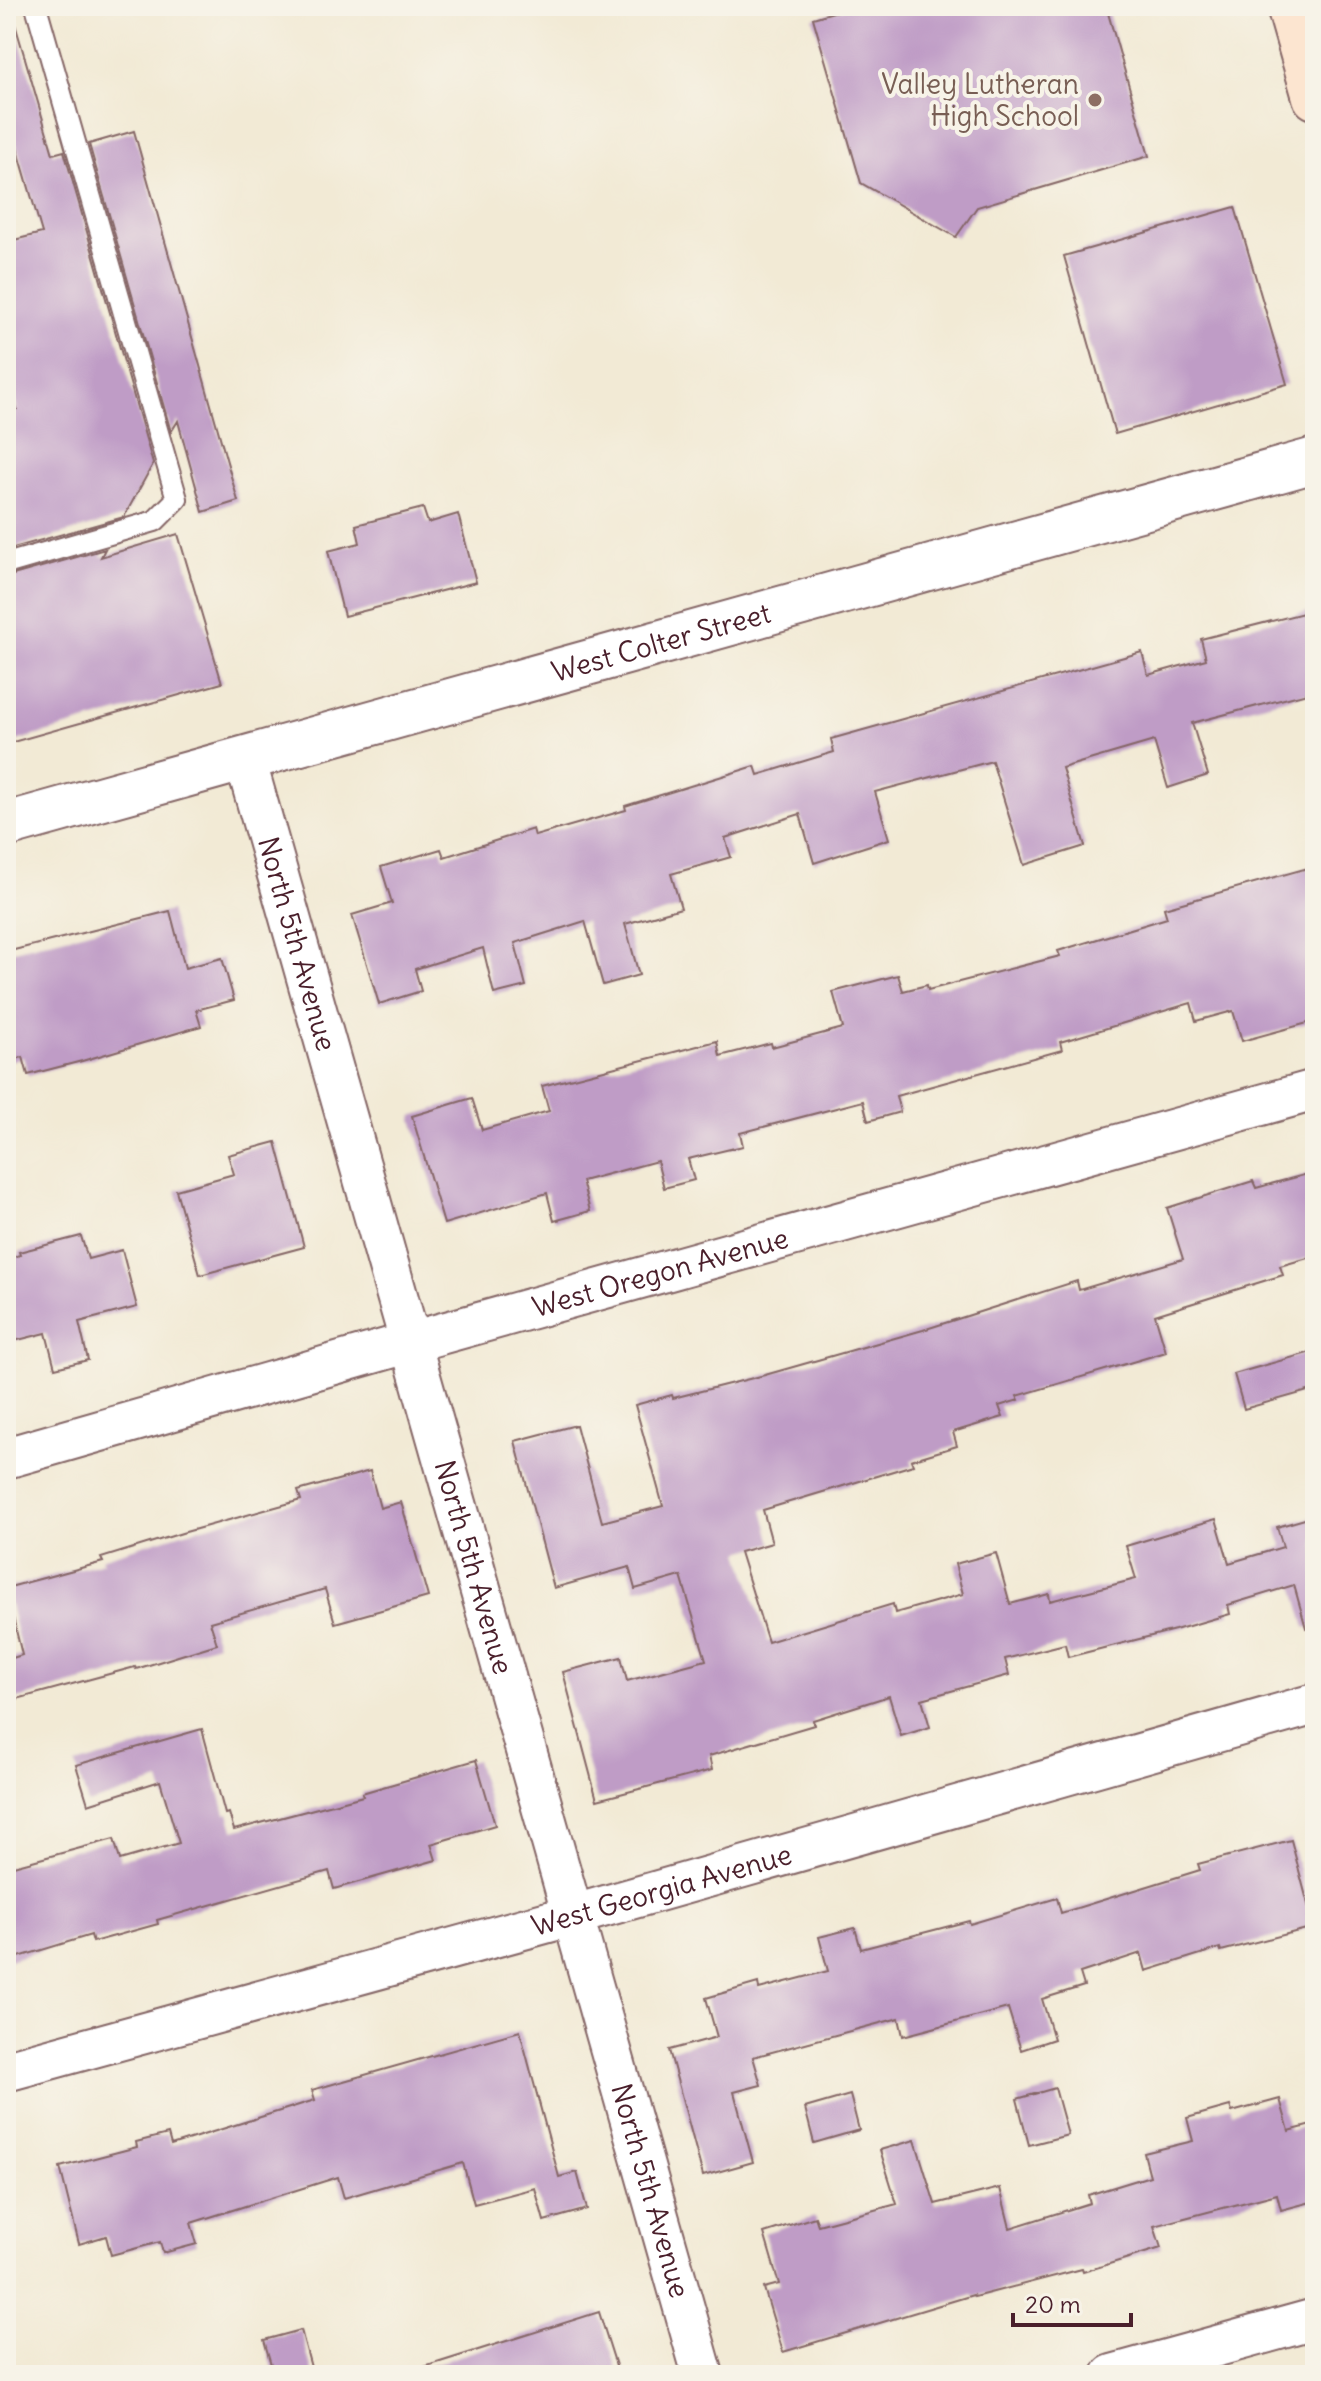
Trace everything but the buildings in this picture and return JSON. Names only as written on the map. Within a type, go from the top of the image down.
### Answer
[{"type":"main road","points":[[1289,6],[1315,97]]},
{"type":"street","name":"West Colter Street","points":[[6,825],[1315,460]]},
{"type":"street","name":"North 5th Avenue","points":[[245,759],[703,2375]]},
{"type":"street","name":"West Oregon Avenue","points":[[6,1458],[1315,1090]]},
{"type":"street","name":"West Georgia Avenue","points":[[6,2071],[574,1915],[1315,1704]]},
{"type":"street","points":[[1112,2375],[1315,2319]]},
{"type":"lane","points":[[6,564],[155,521],[177,499],[36,6]]},
{"type":"place","name":"Valley Lutheran High School","points":[[1095,100]]}]
